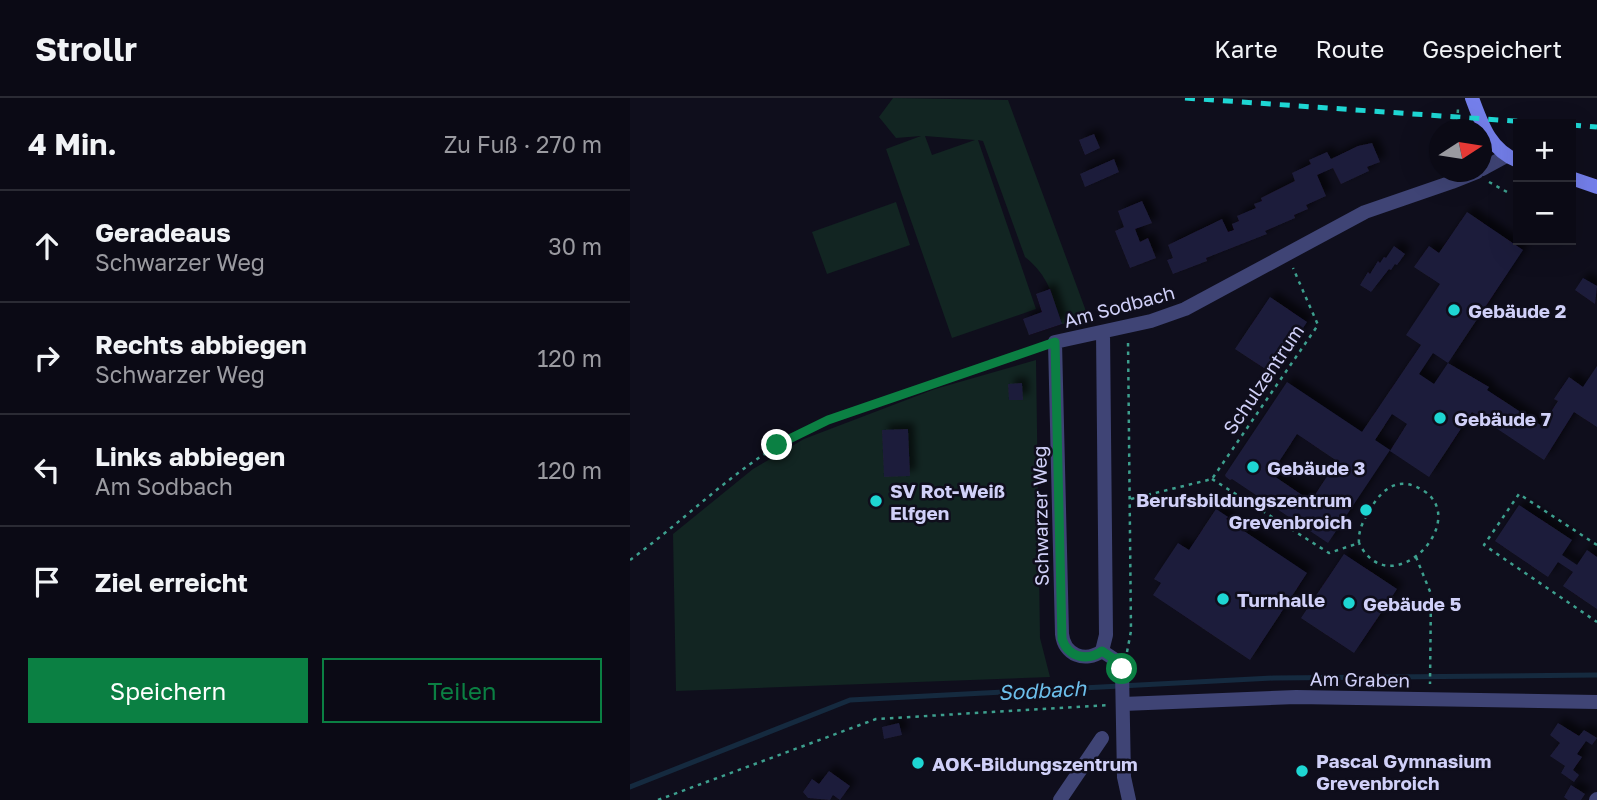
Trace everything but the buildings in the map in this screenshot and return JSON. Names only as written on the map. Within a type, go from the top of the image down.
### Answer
[{"type":"street","points":[[1465,101],[1489,139],[1512,159]]},
{"type":"street","name":"Am Sodbach","points":[[1492,166],[1512,159]]},
{"type":"street","points":[[1576,180],[1597,187]]},
{"type":"street","name":"Am Sodbach","points":[[1055,342],[1151,321],[1192,306],[1371,209],[1454,182]]},
{"type":"street","points":[[1103,332],[1106,635],[1102,651],[1117,661],[1122,671],[1124,777],[1129,800]]},
{"type":"street","name":"Schwarzer Weg","points":[[1055,342],[1062,639],[1074,655],[1095,656],[1102,651]]},
{"type":"street","name":"Am Graben","points":[[1123,704],[1296,697],[1597,702]]},
{"type":"street","points":[[1060,800],[1102,738]]},
{"type":"path","points":[[1460,119],[1465,101]]},
{"type":"path","name":"Schulzentrum","points":[[1212,479],[1318,325],[1287,254]]},
{"type":"path","points":[[1122,671],[1131,631],[1128,327]]},
{"type":"path","name":"Am Sodbach","points":[[630,560],[746,466],[794,435],[940,380],[1055,342]]},
{"type":"path","points":[[1131,499],[1212,479],[1329,553],[1359,543]]},
{"type":"path","points":[[1396,483],[1410,484],[1433,499],[1439,513],[1432,537],[1416,557],[1402,566],[1386,566],[1369,556],[1359,543],[1363,521],[1379,495],[1396,483]]},
{"type":"path","points":[[1597,545],[1519,494],[1483,545],[1597,622]]},
{"type":"path","points":[[1416,557],[1430,594],[1430,689]]},
{"type":"path","points":[[658,800],[876,719],[1123,704]]},
{"type":"green space","points":[[893,98],[1008,100],[1090,322],[1062,324],[1045,279],[1025,257],[983,141],[978,140],[1036,309],[952,338],[886,149],[921,136],[896,138],[879,117]],"holes":[[[925,136],[975,140],[932,155]]]},
{"type":"green space","points":[[896,202],[910,245],[827,274],[812,232]]},
{"type":"green space","name":"SV Rot-Weiß Elfgen","points":[[1036,360],[1040,638],[1050,677],[676,691],[673,534],[753,469],[804,439],[935,389]]},
{"type":"waterway","name":"Sodbach","points":[[630,787],[850,700],[1274,678],[1597,675]]},
{"type":"railway","points":[[1185,98],[1513,121]]},
{"type":"railway","points":[[1576,125],[1597,127]]},
{"type":"place","name":"Gebäude 2","points":[[1454,310]]},
{"type":"place","name":"Gebäude 7","points":[[1440,418]]},
{"type":"place","name":"Gebäude 3","points":[[1253,467]]},
{"type":"place","name":"SV Rot-Weiß Elfgen","points":[[876,501]]},
{"type":"place","name":"Berufsbildungszentrum Grevenbroich","points":[[1366,510]]},
{"type":"place","name":"Turnhalle","points":[[1223,599]]},
{"type":"place","name":"Gebäude 5","points":[[1349,603]]},
{"type":"place","name":"AOK-Bildungszentrum","points":[[918,763]]},
{"type":"place","name":"Pascal Gymnasium Grevenbroich","points":[[1302,771]]},
{"type":"route","points":[[777,445],[828,420],[1055,342],[1062,639],[1074,655],[1095,656],[1102,651],[1117,661],[1122,669]]}]
